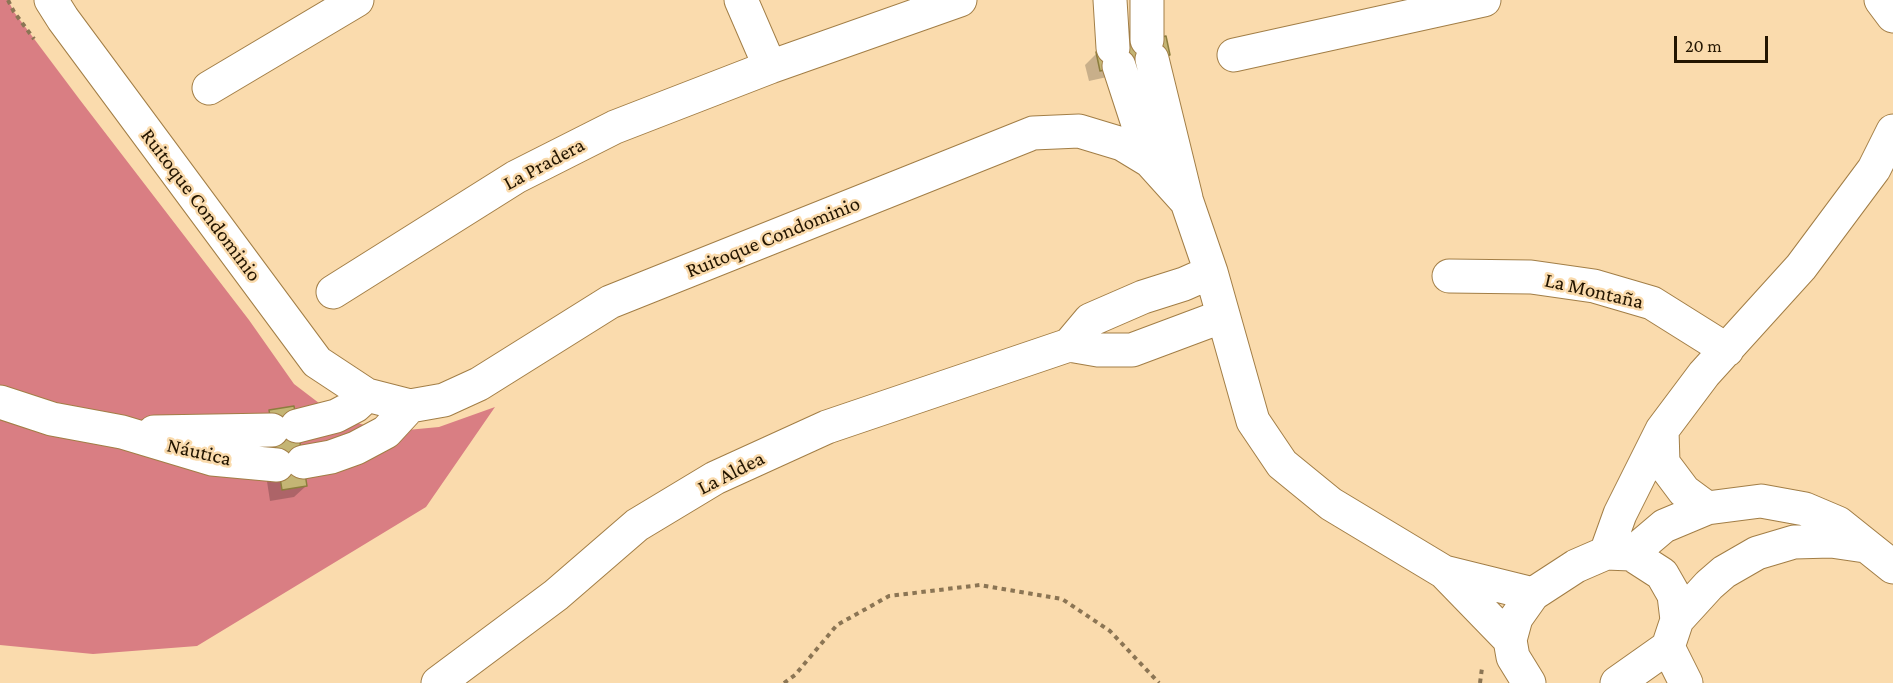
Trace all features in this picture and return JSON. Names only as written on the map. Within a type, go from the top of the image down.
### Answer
[{"type":"street","name":"Ruitoque Condominio","points":[[51,0],[70,29],[317,362],[367,395],[410,406],[444,400],[479,384],[610,302],[1033,133],[1079,131],[1122,144],[1150,161],[1187,202]]},
{"type":"street","points":[[209,88],[357,0]]},
{"type":"street","points":[[741,0],[770,67]]},
{"type":"street","name":"La Pradera","points":[[333,292],[526,172],[615,127],[770,67],[960,0]]},
{"type":"street","name":"Ruitoque Condominio","points":[[1110,0],[1116,57],[1150,161]]},
{"type":"street","name":"Ruitoque Condominio","points":[[1147,0],[1150,50],[1187,202],[1211,272],[1253,421],[1282,464],[1332,504],[1444,572],[1533,594]]},
{"type":"street","points":[[1234,55],[1484,0]]},
{"type":"street","points":[[1881,0],[1893,16]]},
{"type":"street","points":[[1618,554],[1620,514],[1662,430],[1704,374],[1808,258],[1874,168],[1893,131]]},
{"type":"street","points":[[1069,345],[1090,320],[1143,297],[1184,284],[1211,272]]},
{"type":"street","name":"La Montaña","points":[[1449,276],[1531,277],[1594,286],[1652,303],[1727,350]]},
{"type":"street","name":"La Aldea","points":[[438,683],[556,595],[637,525],[714,478],[828,427],[1069,345],[1098,350],[1132,350],[1223,316]]},
{"type":"street","name":"Náutica","points":[[122,432],[285,428],[336,416],[355,406],[367,395]]},
{"type":"street","name":"Náutica","points":[[0,402],[52,419],[122,432],[212,459],[290,463],[331,457],[356,448],[386,432],[410,406]]},
{"type":"street","points":[[1662,430],[1663,463],[1684,491],[1707,508]]},
{"type":"street","points":[[1507,665],[1516,618],[1533,594],[1576,566],[1618,554],[1664,526],[1707,508],[1761,501],[1805,509],[1838,523],[1893,567]]},
{"type":"street","points":[[1617,683],[1673,633],[1709,585],[1724,572],[1757,554],[1794,542],[1831,541],[1867,547]]},
{"type":"street","points":[[1618,554],[1662,574],[1674,595],[1673,633],[1686,683]]},
{"type":"street","name":"Ruitoque Condominio","points":[[1444,572],[1507,665]]},
{"type":"path","points":[[8,0],[40,47]]},
{"type":"path","points":[[784,683],[795,675],[837,625],[889,596],[980,585],[1062,599],[1110,631],[1159,683]]},
{"type":"path","points":[[1480,683],[1507,665]]},
{"type":"shaded area","points":[[0,0],[8,0],[14,12],[249,320],[294,384],[336,416],[386,432],[439,427],[495,407],[426,507],[197,646],[93,654],[0,645]]},
{"type":"building","points":[[1166,36],[1170,55],[1100,71],[1096,52]]},
{"type":"building","points":[[294,406],[307,486],[282,490],[269,410]]}]
